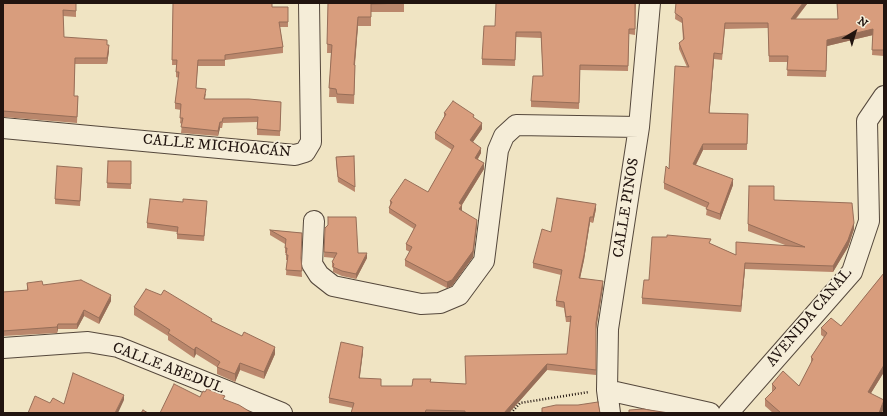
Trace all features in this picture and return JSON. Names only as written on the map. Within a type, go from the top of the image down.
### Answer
[{"type":"street","name":"CALLE MICHOACÁN","points":[[3,128],[295,154],[305,152],[311,142],[309,3]]},
{"type":"street","name":"CALLE PINOS","points":[[610,413],[607,390],[608,329],[639,127],[650,3]]},
{"type":"street","name":"AVENIDA CANAL","points":[[728,413],[852,272],[870,221],[867,121],[884,96]]},
{"type":"street","points":[[314,221],[312,264],[319,275],[333,286],[421,304],[440,303],[459,295],[484,261],[498,150],[504,136],[516,125],[639,127]]},
{"type":"street","name":"CALLE ABEDUL","points":[[3,348],[88,342],[118,347],[282,413]]},
{"type":"street","points":[[607,390],[710,413]]},
{"type":"path","points":[[511,413],[520,403],[607,390]]},
{"type":"building","points":[[3,3],[76,3],[76,11],[63,10],[64,37],[107,40],[107,45],[109,45],[107,58],[75,58],[74,96],[78,96],[77,117],[3,111]]},
{"type":"building","points":[[173,3],[272,3],[272,7],[288,7],[288,22],[279,22],[283,47],[225,55],[225,60],[198,60],[196,88],[206,89],[204,99],[249,99],[281,102],[280,131],[257,129],[258,117],[223,118],[222,122],[220,122],[218,131],[181,127],[183,118],[180,118],[181,104],[175,103],[179,72],[176,72],[177,60],[172,60]]},
{"type":"building","points":[[328,3],[404,3],[371,4],[371,17],[358,17],[354,65],[354,95],[337,94],[336,89],[329,88],[332,45],[327,44]]},
{"type":"building","points":[[496,3],[635,3],[635,29],[629,29],[628,66],[580,65],[579,103],[531,101],[533,76],[543,76],[541,32],[516,32],[515,60],[482,59],[484,26],[495,26]]},
{"type":"building","points":[[676,3],[803,3],[791,19],[838,19],[837,3],[884,3],[884,50],[872,50],[873,29],[827,40],[826,71],[787,70],[788,56],[769,56],[768,23],[725,23],[722,54],[714,53],[709,113],[748,114],[747,144],[703,144],[693,164],[733,179],[720,214],[706,209],[709,203],[664,183],[666,166],[669,169],[675,66],[689,67],[679,43],[684,39],[682,18],[675,13]]},
{"type":"building","points":[[453,101],[474,115],[473,117],[482,123],[470,140],[481,148],[475,158],[484,163],[459,203],[462,205],[459,209],[477,220],[473,251],[452,280],[447,282],[405,260],[412,247],[406,244],[416,225],[389,208],[392,202],[390,201],[405,179],[428,192],[454,146],[435,133],[446,114],[444,113]]},
{"type":"building","points":[[354,156],[355,187],[338,177],[336,157]]},
{"type":"building","points":[[108,161],[131,161],[131,184],[107,183]]},
{"type":"building","points":[[57,166],[82,168],[80,201],[55,199]]},
{"type":"building","points":[[749,186],[774,186],[774,200],[852,203],[854,223],[848,240],[833,266],[745,263],[741,306],[642,298],[644,280],[649,280],[652,237],[667,237],[667,235],[711,239],[709,243],[736,255],[736,242],[805,247],[748,224]]},
{"type":"building","points":[[557,198],[596,204],[593,217],[590,217],[579,278],[603,281],[596,323],[596,370],[547,364],[504,413],[465,413],[465,411],[426,410],[425,413],[351,413],[354,403],[329,398],[341,342],[363,347],[359,378],[381,379],[381,386],[412,386],[413,379],[431,379],[430,382],[466,384],[465,356],[567,354],[571,316],[566,317],[564,302],[556,301],[562,270],[533,263],[542,229],[551,232]]},
{"type":"building","points":[[150,199],[183,202],[183,199],[207,201],[204,236],[177,234],[178,227],[147,223]]},
{"type":"building","points":[[328,217],[356,217],[358,253],[367,253],[356,274],[342,271],[333,267],[334,264],[332,262],[337,253],[324,252],[325,228],[328,225]]},
{"type":"building","points":[[270,230],[302,233],[302,271],[286,270],[288,255],[286,255],[287,248],[285,248],[286,239]]},
{"type":"building","points":[[884,273],[884,365],[868,392],[884,400],[879,413],[781,413],[765,399],[776,388],[772,384],[783,371],[799,386],[813,359],[811,357],[827,333],[821,328],[831,318],[841,326]]},
{"type":"building","points":[[81,280],[111,295],[99,318],[84,310],[77,324],[58,324],[57,327],[3,331],[3,292],[28,290],[27,283],[42,281],[43,285]]},
{"type":"building","points":[[146,289],[161,295],[164,290],[212,319],[211,321],[242,336],[244,332],[275,347],[264,372],[240,363],[235,374],[217,367],[220,362],[196,347],[194,350],[168,333],[170,330],[134,307]]},
{"type":"building","points":[[73,373],[124,395],[115,413],[28,413],[35,396],[50,403],[53,398],[64,404]]},
{"type":"building","points":[[174,384],[200,397],[203,391],[205,392],[207,389],[225,396],[223,399],[239,405],[252,413],[160,413]]},
{"type":"building","points":[[598,402],[600,413],[542,413],[542,408],[556,405],[578,405]]},
{"type":"building","points":[[643,409],[669,413],[629,413],[629,410]]},
{"type":"building","points":[[143,410],[148,413],[141,413]]}]
